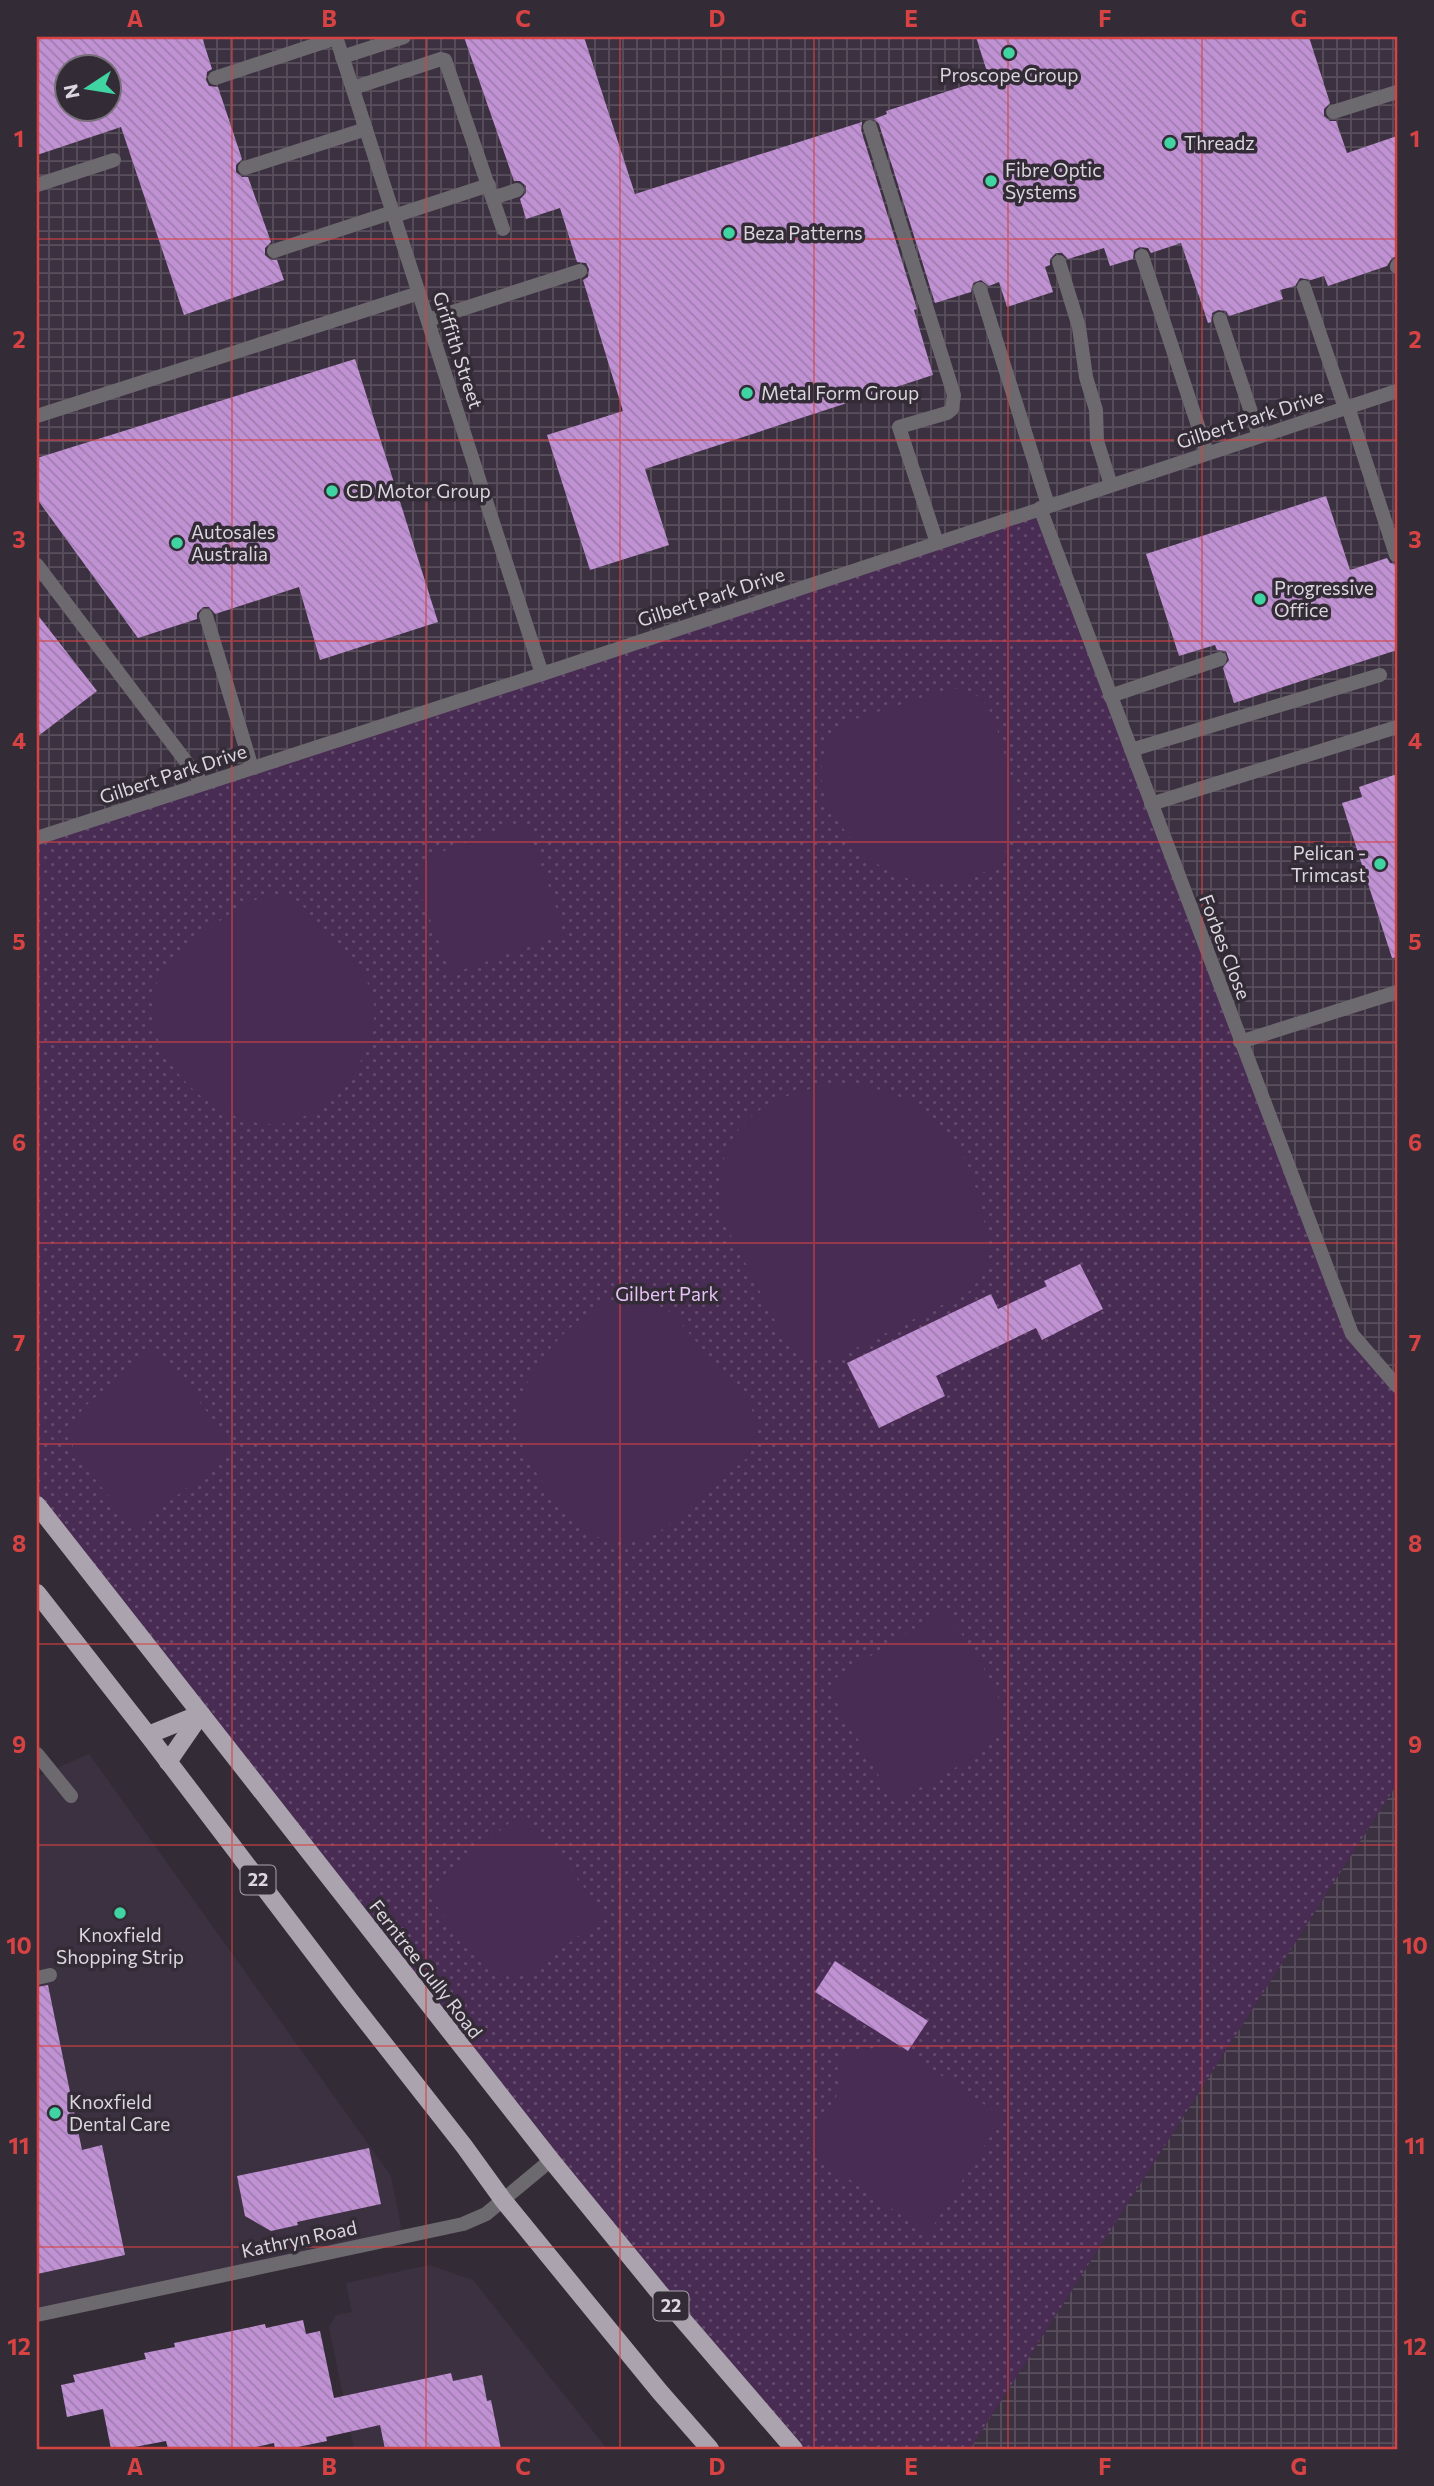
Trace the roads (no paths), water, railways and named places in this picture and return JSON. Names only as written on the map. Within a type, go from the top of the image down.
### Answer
[{"type":"main road","name":"Ferntree Gully Road","points":[[37,1505],[551,2160],[658,2291],[794,2449]]},
{"type":"main road","name":"22","points":[[37,1593],[503,2200],[710,2449]]},
{"type":"main road","points":[[148,1735],[201,1714]]},
{"type":"main road","points":[[169,1762],[201,1714]]},
{"type":"street","points":[[215,78],[336,37]]},
{"type":"street","name":"Griffith Street","points":[[336,37],[542,674]]},
{"type":"street","points":[[342,57],[404,37]]},
{"type":"street","points":[[353,89],[440,59],[445,60],[503,229]]},
{"type":"street","points":[[1333,112],[1397,92]]},
{"type":"street","points":[[870,127],[954,395],[952,409],[947,413],[899,427],[937,543]]},
{"type":"street","points":[[246,168],[366,129]]},
{"type":"street","points":[[37,185],[114,160]]},
{"type":"street","points":[[274,251],[394,214],[491,192],[517,190]]},
{"type":"street","points":[[1142,256],[1207,453]]},
{"type":"street","points":[[1059,262],[1079,327],[1087,383],[1096,410],[1097,441],[1111,485]]},
{"type":"street","points":[[428,320],[580,271]]},
{"type":"street","points":[[1304,287],[1396,555]]},
{"type":"street","name":"Forbes Close","points":[[979,289],[1044,507],[1110,696],[1240,1042],[1352,1334],[1397,1385]]},
{"type":"street","points":[[37,416],[419,293]]},
{"type":"street","points":[[1220,319],[1259,436]]},
{"type":"street","name":"Gilbert Park Drive","points":[[37,838],[1397,391]]},
{"type":"street","points":[[37,565],[203,784]]},
{"type":"street","points":[[206,617],[252,768]]},
{"type":"street","points":[[1110,696],[1220,659]]},
{"type":"street","points":[[1131,750],[1380,675]]},
{"type":"street","points":[[1151,804],[1397,727]]},
{"type":"street","points":[[1240,1042],[1397,992]]},
{"type":"street","points":[[37,1755],[71,1796]]},
{"type":"street","name":"Kathryn Road","points":[[37,2315],[463,2224],[486,2214],[551,2160]]},
{"type":"place","name":"Proscope Group","points":[[1009,53]]},
{"type":"place","name":"Threadz","points":[[1170,143]]},
{"type":"place","name":"Fibre Optic Systems","points":[[991,181]]},
{"type":"place","name":"Beza Patterns","points":[[729,233]]},
{"type":"place","name":"Metal Form Group","points":[[747,393]]},
{"type":"place","name":"CD Motor Group","points":[[332,491]]},
{"type":"place","name":"Autosales Australia","points":[[177,543]]},
{"type":"place","name":"Progressive Office","points":[[1260,599]]},
{"type":"place","name":"Pelican - Trimcast","points":[[1380,864]]},
{"type":"place","name":"Knoxfield Shopping Strip","points":[[120,1913]]},
{"type":"place","name":"Knoxfield Dental Care","points":[[55,2113]]},
{"type":"park label","name":"Gilbert Park","points":[[667,1294]]}]
